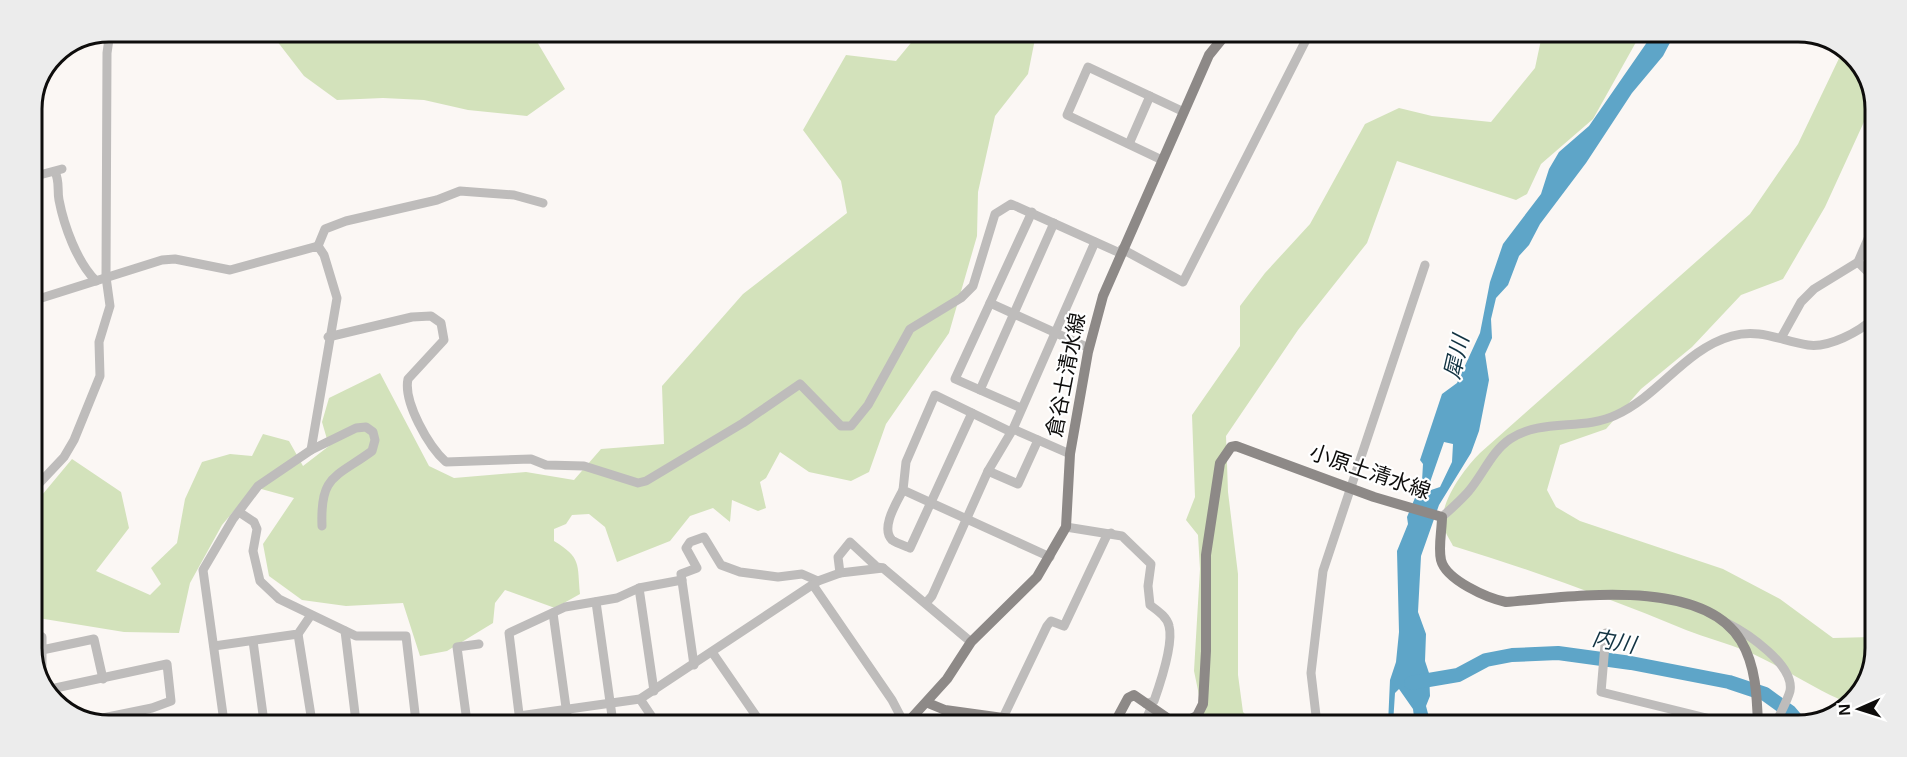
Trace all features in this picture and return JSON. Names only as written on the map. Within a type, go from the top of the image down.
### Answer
[{"type":"main road","name":"倉谷土清水線","points":[[928,703],[971,642],[1037,577],[1066,527],[1070,454],[1089,348],[1102,296],[1209,55],[1220,42]]},
{"type":"main road","name":"小原土清水線","points":[[1198,715],[1203,704],[1206,651],[1206,555],[1220,463],[1231,447],[1241,447],[1349,487],[1440,517],[1441,560],[1446,569],[1486,598],[1506,602],[1633,596],[1678,601],[1705,610],[1724,621],[1740,640],[1756,682],[1758,715]]},
{"type":"main road","points":[[1119,715],[1128,698],[1134,695],[1148,706]]},
{"type":"main road","points":[[915,715],[928,703],[945,710],[973,715]]},
{"type":"main road","name":"小原土清水線","points":[[1148,706],[1163,715]]},
{"type":"street","points":[[42,480],[64,457],[74,440],[100,376],[99,342],[110,306],[106,277],[109,42]]},
{"type":"street","points":[[328,337],[412,317],[431,316],[441,323],[444,340],[408,380],[406,386],[407,397],[435,452],[446,462],[531,459],[546,465],[584,466],[638,483],[646,481],[743,423],[800,384],[841,426],[851,426],[868,405],[910,329],[961,298],[973,286],[995,214],[1011,204],[1095,242],[1121,251],[1183,282],[1305,42]]},
{"type":"street","points":[[1162,160],[1067,115],[1088,67],[1184,112]]},
{"type":"street","points":[[1129,144],[1150,96]]},
{"type":"street","points":[[42,174],[59,170],[58,199],[68,231],[83,268],[96,281]]},
{"type":"street","points":[[42,298],[146,264],[175,259],[230,270],[318,246],[326,229],[346,221],[437,200],[460,191],[514,195],[543,203]]},
{"type":"street","points":[[1021,408],[955,379],[1032,212]]},
{"type":"street","points":[[980,390],[1054,223]]},
{"type":"street","points":[[926,603],[932,596],[988,471],[1011,430],[1095,242]]},
{"type":"street","points":[[311,450],[328,337],[335,317],[337,298],[324,255],[318,246]]},
{"type":"street","points":[[1781,338],[1801,302],[1814,289],[1858,262],[1865,246]]},
{"type":"street","points":[[1858,262],[1865,269]]},
{"type":"street","points":[[1316,715],[1311,673],[1320,588],[1349,487],[1425,266]]},
{"type":"street","points":[[990,303],[1089,348]]},
{"type":"street","points":[[1440,517],[1469,491],[1498,448],[1511,438],[1526,430],[1587,423],[1615,416],[1635,404],[1708,344],[1746,333],[1767,333],[1809,345],[1822,344],[1848,335],[1865,324]]},
{"type":"street","points":[[972,413],[910,548],[892,540],[888,531],[903,490],[906,462],[935,395],[1070,454]]},
{"type":"street","points":[[223,715],[203,570],[258,486],[311,450],[356,428],[366,427],[373,432],[375,440],[372,451],[331,478],[321,501],[322,526]]},
{"type":"street","points":[[988,471],[1018,484],[1038,440]]},
{"type":"street","points":[[903,490],[1050,557]]},
{"type":"street","points":[[239,513],[254,522],[257,529],[253,551],[260,581],[279,599],[356,636],[406,636],[415,715]]},
{"type":"street","points":[[1066,527],[1112,532],[1122,536],[1150,564],[1148,586],[1150,605],[1165,617],[1170,628],[1164,672],[1154,701],[1148,706],[1146,715]]},
{"type":"street","points":[[1003,715],[1047,626],[1051,621],[1065,626],[1107,535],[1112,532]]},
{"type":"street","points":[[694,665],[681,574],[697,568],[686,548],[690,542],[704,537],[721,565],[740,572],[778,577],[802,574],[815,583],[901,715]]},
{"type":"street","points":[[840,573],[838,557],[850,542],[877,567],[883,568],[971,642]]},
{"type":"street","points":[[536,715],[566,708],[640,699],[815,583],[840,573],[883,568]]},
{"type":"street","points":[[518,715],[508,633],[565,607],[617,598],[639,588],[682,580]]},
{"type":"street","points":[[639,588],[654,690]]},
{"type":"street","points":[[596,602],[612,715]]},
{"type":"street","points":[[553,613],[567,715]]},
{"type":"street","points":[[311,615],[298,634],[311,715]]},
{"type":"street","points":[[1724,621],[1739,629],[1773,656],[1788,673],[1790,690],[1779,715]]},
{"type":"street","points":[[345,631],[355,715]]},
{"type":"street","points":[[1606,633],[1600,692],[1694,715]]},
{"type":"street","points":[[214,646],[298,634]]},
{"type":"street","points":[[42,637],[42,650],[94,639],[104,679]]},
{"type":"street","points":[[253,640],[263,715]]},
{"type":"street","points":[[466,715],[457,647],[479,644]]},
{"type":"street","points":[[712,652],[755,715]]},
{"type":"street","points":[[55,688],[167,664],[171,701],[152,708],[118,715]]},
{"type":"street","points":[[640,699],[651,715]]},
{"type":"green space","points":[[278,42],[537,42],[565,89],[527,116],[468,110],[424,100],[383,98],[337,100],[304,76]]},
{"type":"green space","points":[[912,42],[1034,42],[1028,74],[995,116],[978,192],[977,236],[949,333],[886,424],[869,472],[851,481],[809,472],[780,452],[766,478],[760,482],[766,508],[758,511],[732,500],[730,522],[713,508],[690,516],[670,541],[617,562],[605,527],[589,514],[572,515],[566,524],[554,529],[554,541],[574,557],[578,569],[580,594],[555,608],[505,590],[495,603],[493,623],[447,651],[420,656],[403,603],[346,606],[302,600],[269,576],[263,544],[294,498],[254,487],[222,525],[190,583],[179,633],[124,632],[42,619],[42,495],[72,459],[121,492],[129,528],[96,571],[150,595],[161,584],[151,568],[177,543],[185,499],[202,462],[230,454],[252,456],[263,434],[289,441],[303,466],[329,446],[322,422],[329,398],[380,373],[429,466],[454,478],[526,472],[574,480],[601,449],[664,444],[662,386],[743,294],[847,213],[841,181],[803,130],[846,55],[896,61]]},
{"type":"green space","points":[[1541,42],[1636,42],[1593,119],[1541,164],[1527,194],[1516,200],[1397,161],[1367,243],[1298,330],[1226,436],[1228,492],[1238,574],[1238,675],[1243,712],[1246,715],[1203,715],[1194,671],[1200,569],[1198,535],[1186,520],[1195,497],[1192,415],[1240,346],[1240,306],[1265,273],[1310,224],[1365,124],[1399,108],[1432,116],[1491,122],[1535,68]]},
{"type":"green space","points":[[1840,57],[1851,68],[1858,80],[1864,96],[1865,120],[1825,207],[1783,279],[1741,295],[1692,347],[1641,389],[1606,429],[1560,445],[1547,490],[1556,507],[1580,521],[1723,569],[1780,599],[1833,638],[1865,637],[1864,656],[1857,679],[1829,679],[1829,694],[1739,648],[1570,585],[1453,546],[1443,524],[1445,505],[1449,495],[1467,467],[1480,453],[1750,214],[1798,144]]},
{"type":"water","points":[[1647,42],[1670,42],[1663,56],[1632,93],[1586,163],[1540,224],[1529,245],[1519,256],[1508,285],[1496,298],[1491,319],[1492,338],[1485,354],[1489,380],[1479,431],[1471,453],[1439,505],[1421,556],[1418,612],[1426,634],[1425,661],[1429,673],[1430,696],[1426,706],[1428,715],[1414,715],[1413,709],[1399,689],[1395,693],[1394,715],[1388,715],[1390,680],[1396,662],[1399,632],[1397,551],[1408,524],[1407,517],[1422,481],[1423,464],[1420,460],[1442,394],[1457,383],[1480,333],[1490,282],[1503,244],[1541,194],[1549,169],[1559,152],[1589,126]],"holes":[[[1444,442],[1453,444],[1452,462],[1440,487],[1431,490],[1429,485]]]},
{"type":"waterway","name":"内川","points":[[1411,683],[1458,675],[1486,660],[1512,655],[1558,653],[1631,663],[1729,682],[1765,694],[1793,715]]},
{"type":"water label","name":"犀川","points":[[1456,357]]}]
